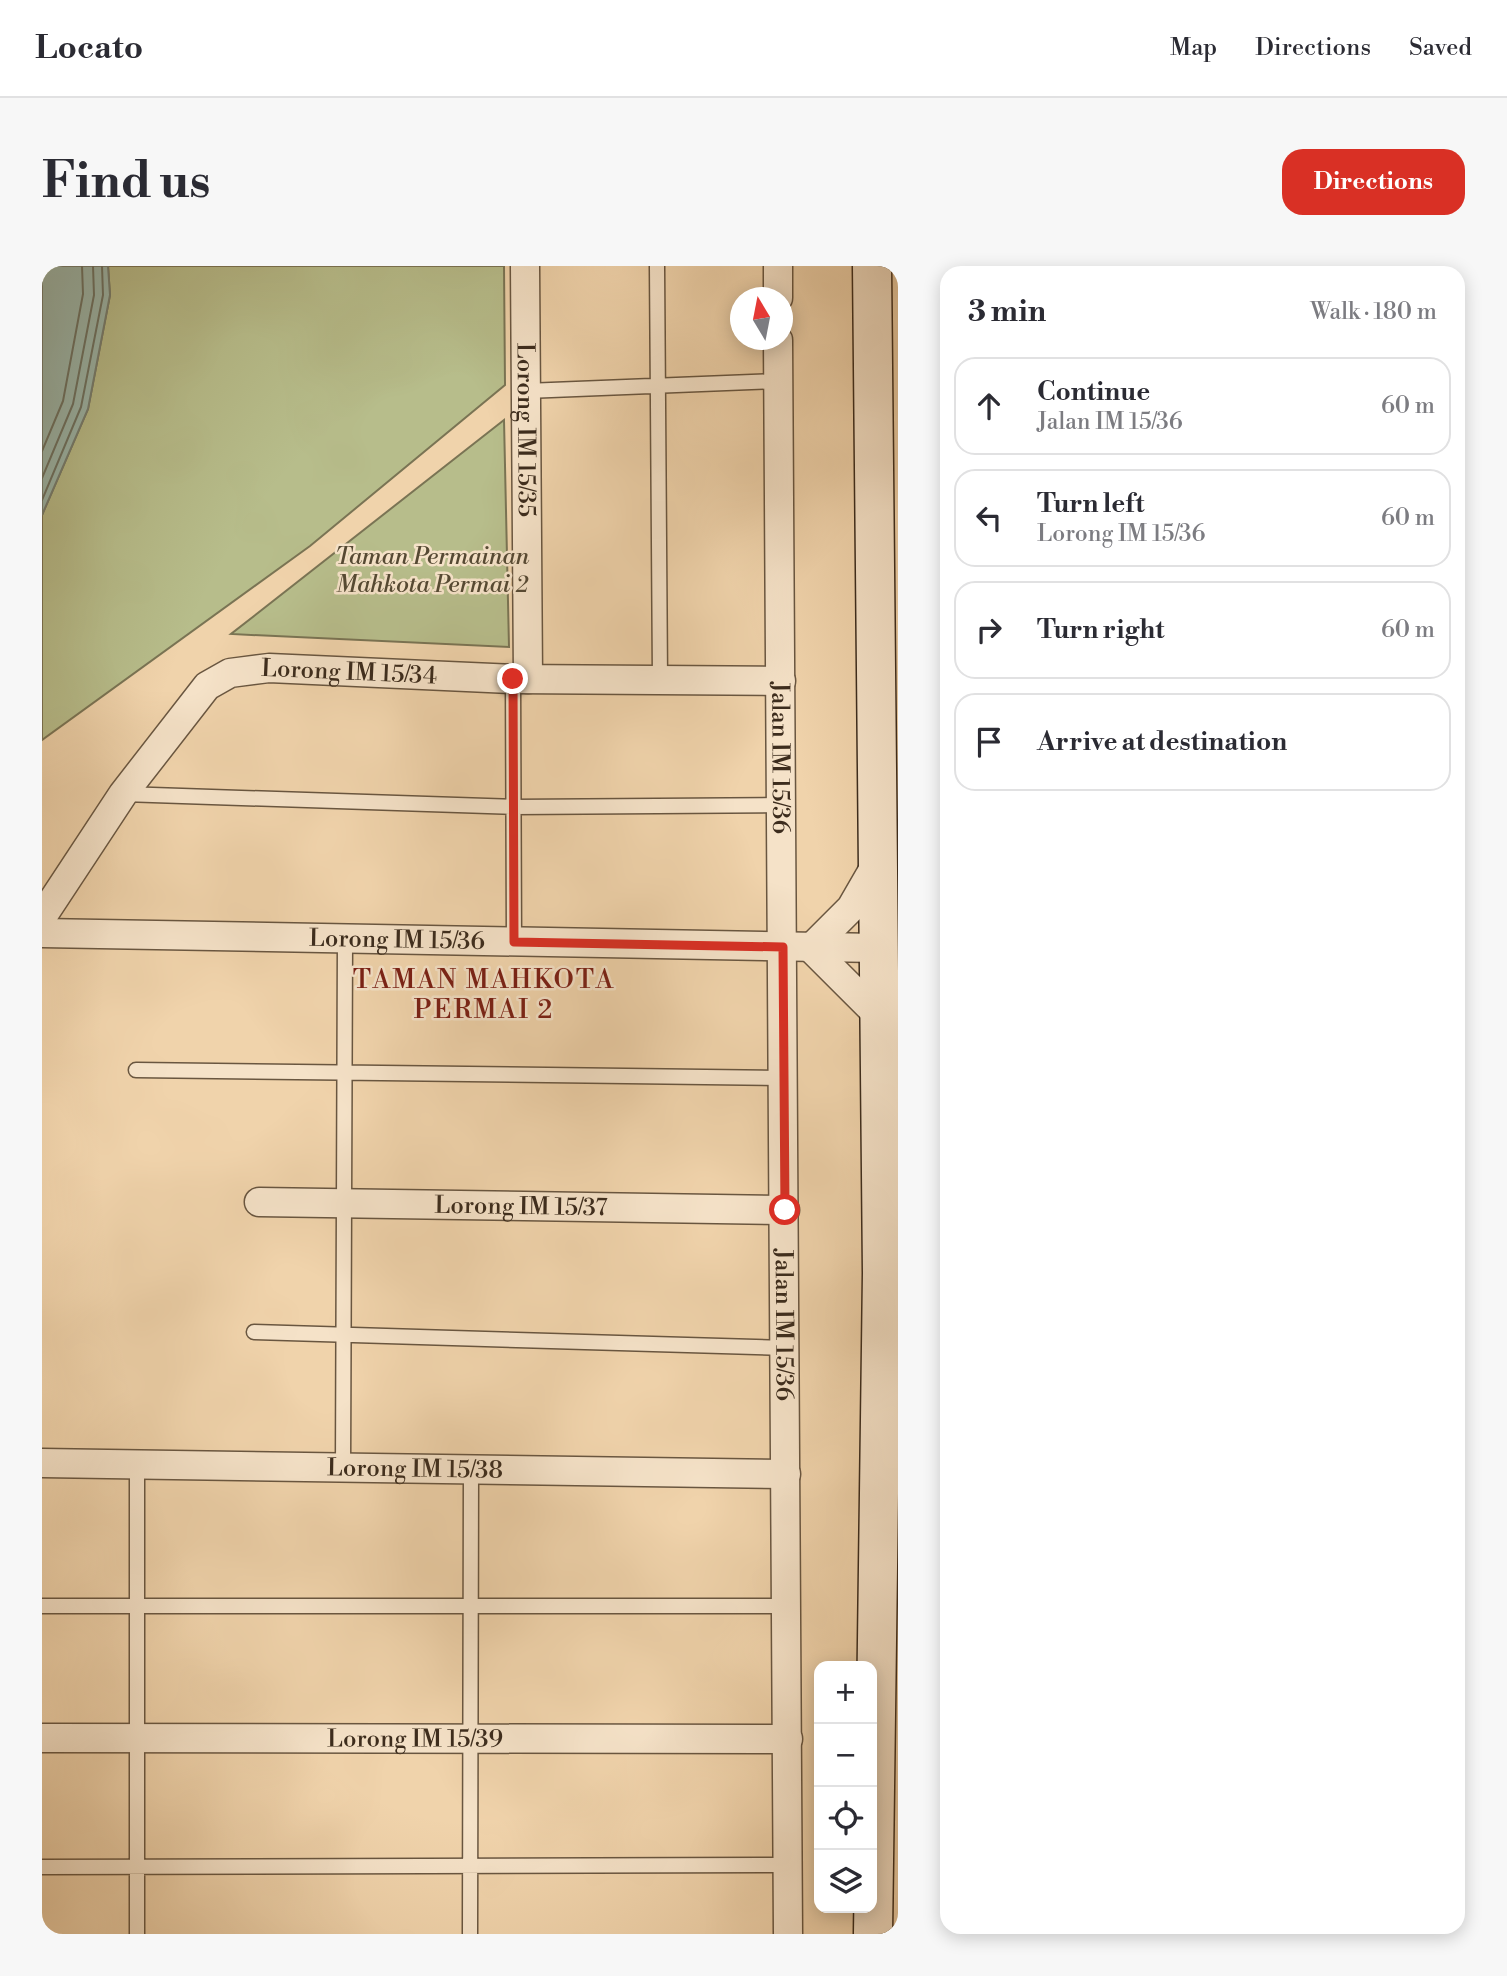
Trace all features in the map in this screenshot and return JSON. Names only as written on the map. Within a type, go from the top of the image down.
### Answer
[{"type":"street","name":"Lorong IM 15/35","points":[[520,679],[526,391],[525,266]]},
{"type":"street","points":[[778,266],[778,287]]},
{"type":"street","points":[[872,266],[879,1016],[890,1273],[873,1934]]},
{"type":"street","name":"Jalan IM 15/36","points":[[778,350],[788,1934]]},
{"type":"street","name":"Lorong IM 15/34","points":[[42,917],[123,794],[207,686],[230,673],[269,668],[520,679],[781,681]]},
{"type":"street","points":[[878,861],[851,908],[811,948],[879,1016]]},
{"type":"street","name":"Lorong IM 15/36","points":[[42,933],[878,948]]},
{"type":"street","name":"Lorong IM 15/37","points":[[260,1202],[785,1210]]},
{"type":"street","name":"Lorong IM 15/38","points":[[42,1463],[786,1474]]},
{"type":"street","name":"Lorong IM 15/39","points":[[42,1738],[788,1739]]},
{"type":"lane","points":[[657,266],[660,680]]},
{"type":"lane","points":[[526,391],[779,381]]},
{"type":"lane","points":[[514,942],[514,807],[520,679]]},
{"type":"lane","points":[[123,794],[514,807],[782,805]]},
{"type":"lane","points":[[343,1468],[345,939]]},
{"type":"lane","points":[[136,1070],[783,1078]]},
{"type":"lane","points":[[254,1332],[785,1348]]},
{"type":"lane","points":[[137,1465],[137,1934]]},
{"type":"lane","points":[[470,1934],[471,1470]]},
{"type":"lane","points":[[42,1606],[787,1606]]},
{"type":"lane","points":[[42,1867],[789,1866]]},
{"type":"green space","points":[[108,266],[504,266],[505,385],[310,546],[42,740],[42,515],[88,409],[110,295]]},
{"type":"green space","name":"Taman Permainan Mahkota Permai 2","points":[[504,420],[509,647],[231,634]]},
{"type":"water","points":[[42,266],[108,266],[110,295],[88,409],[42,515]]},
{"type":"district","name":"TAMAN MAHKOTA PERMAI 2","points":[[484,994]]},
{"type":"route","points":[[513,679],[514,942],[783,947],[785,1210]]}]
